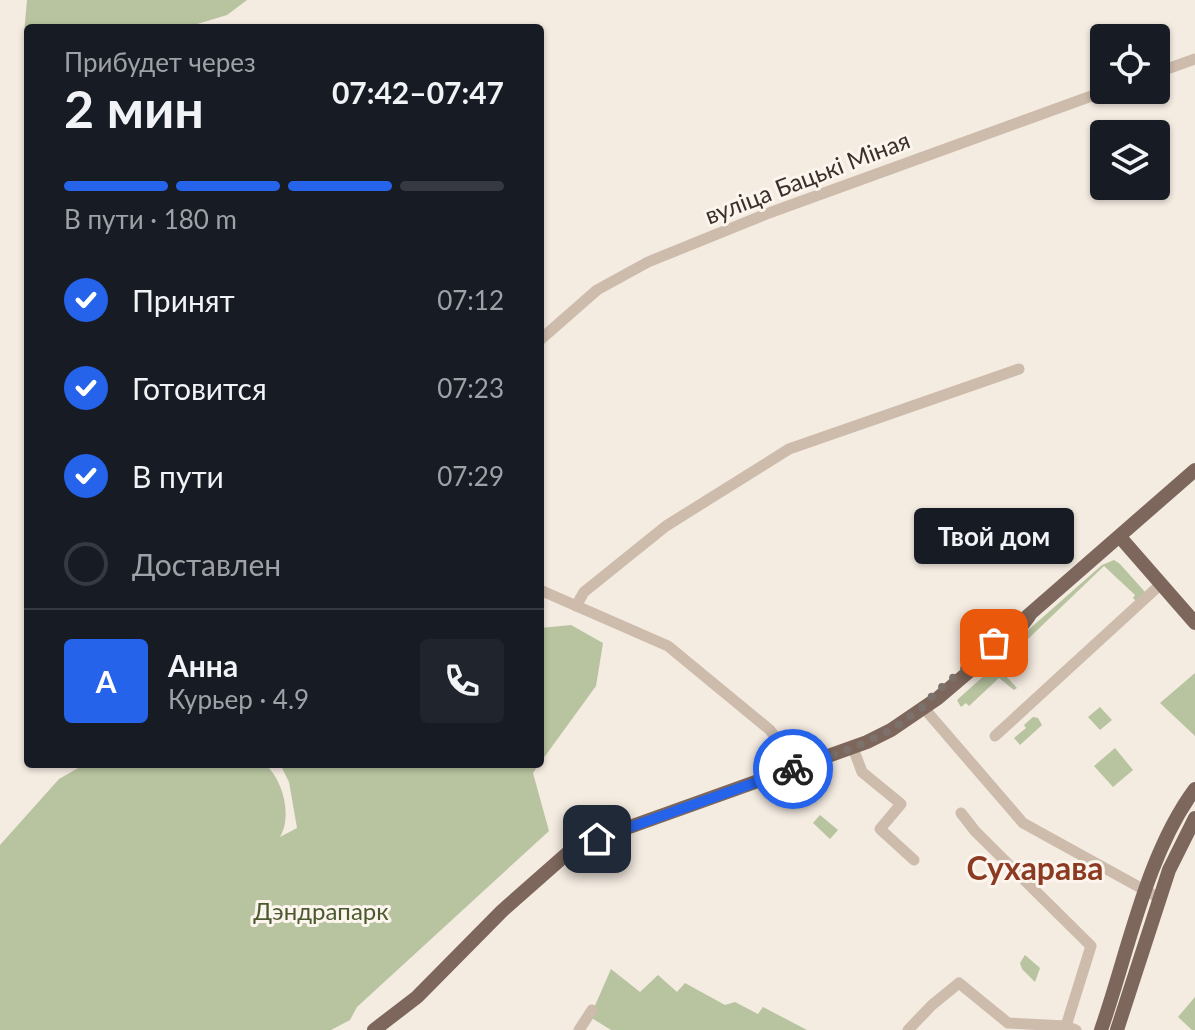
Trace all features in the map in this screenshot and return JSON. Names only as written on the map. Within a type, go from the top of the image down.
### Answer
[{"type":"main road","points":[[374,1030],[417,997],[502,911],[570,851],[853,748],[891,730],[938,698],[1195,470]]},
{"type":"main road","points":[[1120,537],[1195,623]]},
{"type":"main road","points":[[1117,1030],[1175,821],[1195,789]]},
{"type":"main road","points":[[1101,1030],[1152,895],[1195,818]]},
{"type":"street","points":[[1170,68],[1195,59]]},
{"type":"street","name":"вуліца Бацькі Міная","points":[[544,336],[597,290],[648,262],[769,213],[1090,97]]},
{"type":"street","points":[[576,606],[584,592],[666,526],[789,449],[1019,369]]},
{"type":"street","points":[[995,736],[1161,584]]},
{"type":"street","points":[[544,592],[668,646],[770,730],[782,746],[791,770]]},
{"type":"street","points":[[923,707],[1023,823],[1152,895]]},
{"type":"street","points":[[853,748],[862,772],[901,804],[880,829],[914,860]]},
{"type":"street","points":[[908,1030],[959,983],[1000,1019],[1011,1024],[1071,1028],[1091,946],[975,831],[961,813]]},
{"type":"street","points":[[579,1030],[592,1010]]},
{"type":"green space","points":[[27,0],[247,0],[227,15],[197,24],[25,24]]},
{"type":"green space","points":[[1001,518],[1030,535],[1008,558],[1003,556],[1018,543],[998,522]]},
{"type":"green space","points":[[1114,560],[1145,592],[1136,601],[1133,598],[1135,595],[1104,566],[1000,666],[994,660],[1102,565]]},
{"type":"green space","points":[[571,625],[603,643],[596,686],[544,758],[544,628]]},
{"type":"green space","points":[[987,673],[1005,675],[1017,688],[1014,690],[999,678],[969,706],[966,703],[961,707],[957,700]]},
{"type":"green space","points":[[1195,673],[1195,736],[1160,703]]},
{"type":"green space","points":[[1100,707],[1112,720],[1100,730],[1088,717]]},
{"type":"green space","points":[[1033,717],[1038,718],[1042,725],[1020,745],[1014,738]]},
{"type":"green space","points":[[1115,748],[1133,770],[1113,787],[1094,766]]},
{"type":"green space","name":"Дэндрапарк","points":[[78,768],[269,768],[281,789],[286,810],[280,837],[297,828],[289,782],[282,768],[536,768],[533,773],[549,831],[357,1007],[350,1020],[331,1030],[0,1030],[0,845],[59,779]]},
{"type":"green space","points":[[820,815],[838,830],[830,839],[813,823]]},
{"type":"green space","points":[[1025,955],[1040,968],[1035,982],[1022,969],[1020,963]]},
{"type":"green space","points":[[611,969],[640,992],[658,975],[677,992],[685,983],[725,1005],[735,1002],[758,1014],[763,1007],[807,1030],[611,1030],[590,1017]]},
{"type":"green space","points":[[1195,997],[1195,1030],[1192,1030],[1178,1017]]},
{"type":"way so far","points":[[793,769],[853,748],[909,719],[994,643]]},
{"type":"place","name":"Твой дом","points":[[994,643]]},
{"type":"district","name":"Сухарава","points":[[1035,867]]},
{"type":"route","points":[[597,839],[793,769]]}]
